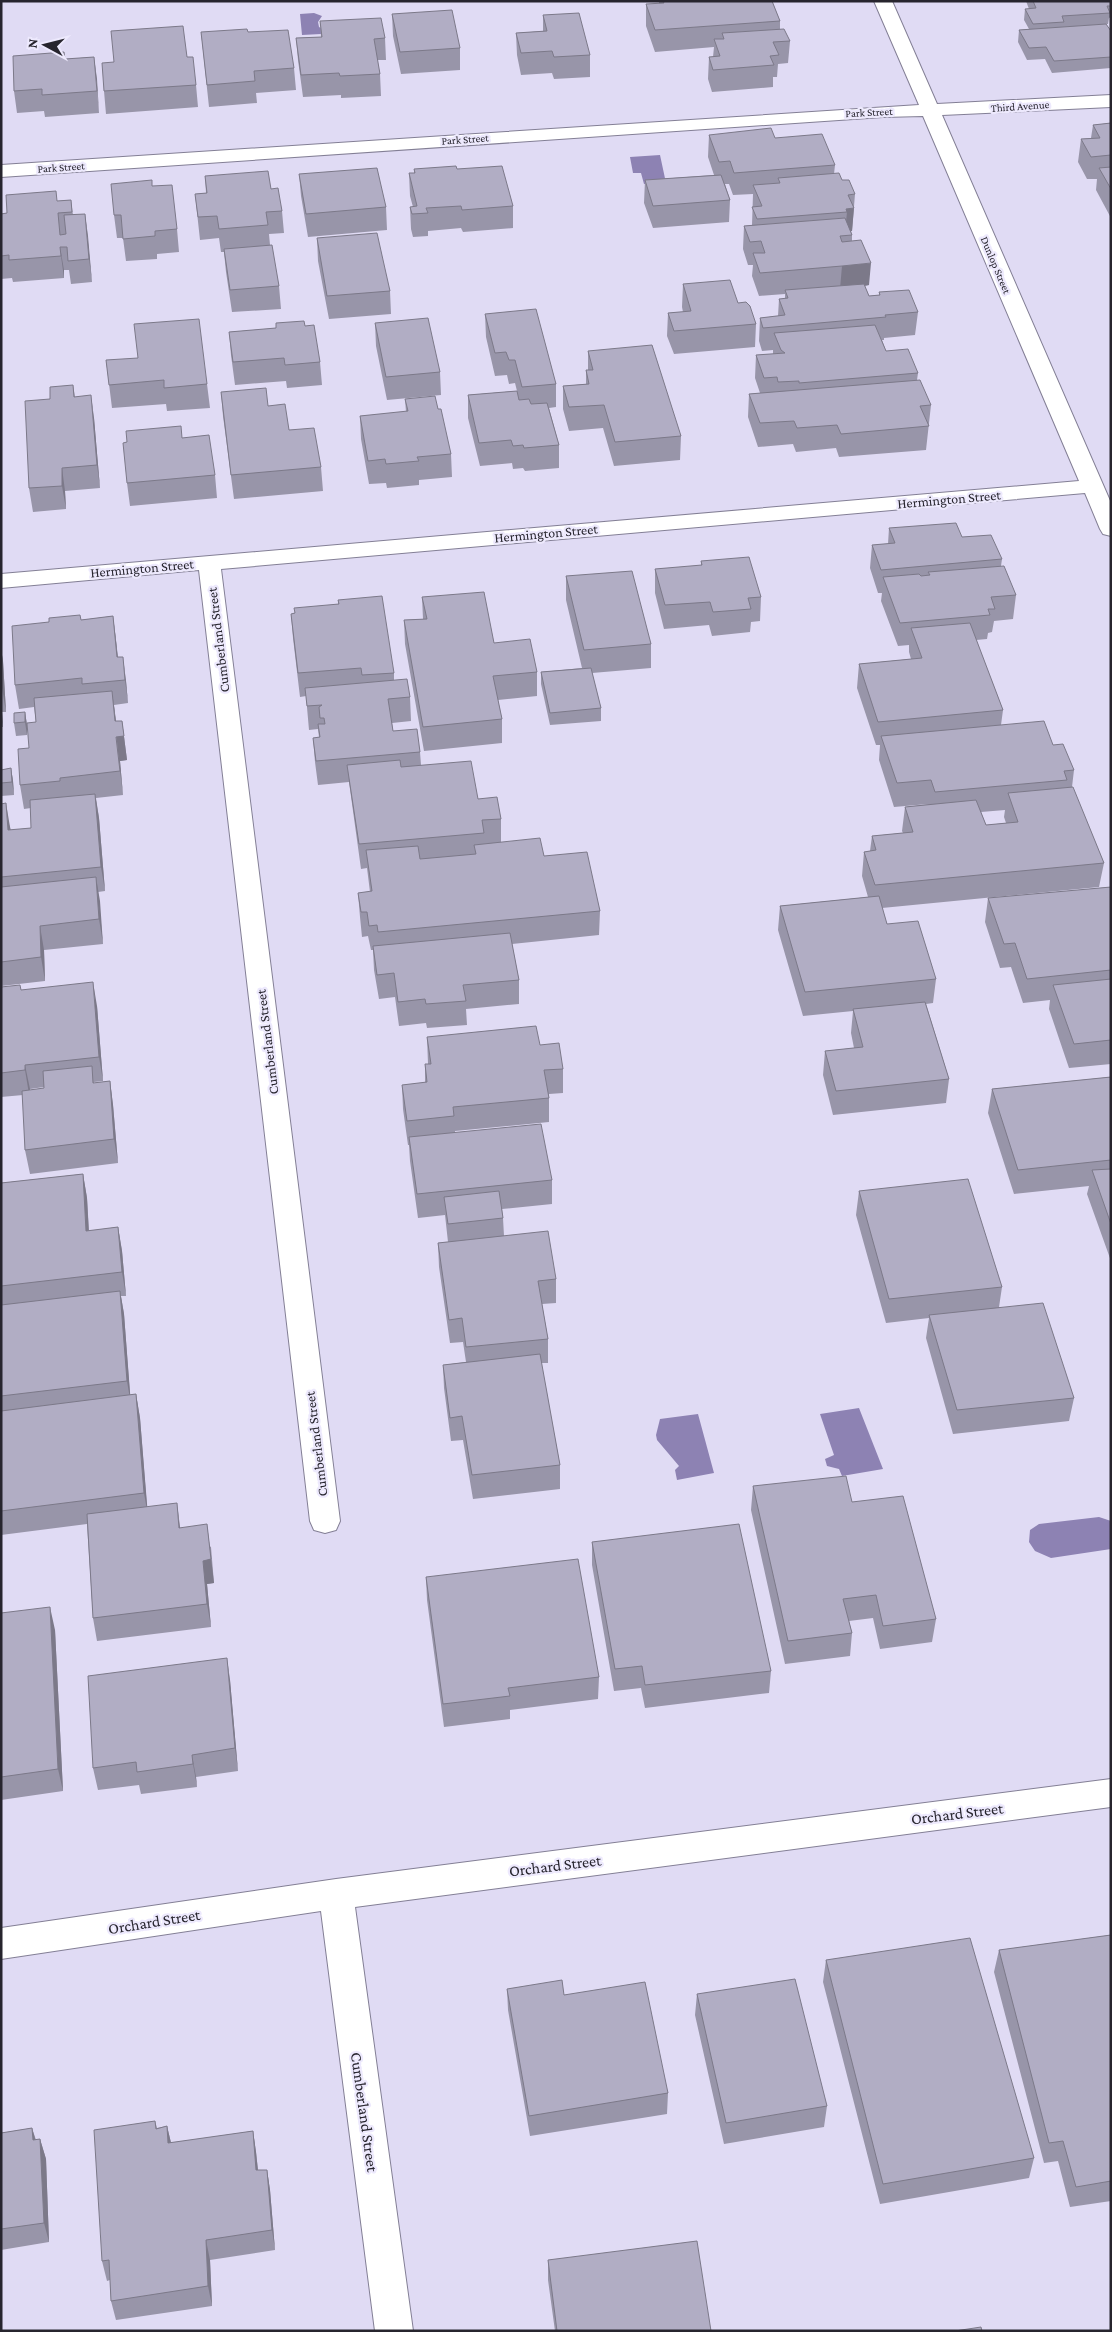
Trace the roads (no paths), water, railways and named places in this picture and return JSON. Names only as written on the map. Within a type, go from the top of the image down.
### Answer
[{"type":"street","name":"Dunlop Street","points":[[883,1],[1111,529]]},
{"type":"street","name":"Third Avenue","points":[[930,110],[1111,101]]},
{"type":"street","name":"Park Street","points":[[1,171],[873,111],[930,110]]},
{"type":"street","name":"Hermington Street","points":[[1,581],[1091,486]]},
{"type":"street","name":"Cumberland Street","points":[[209,562],[325,1521]]},
{"type":"street","name":"Orchard Street","points":[[1,1944],[336,1894],[1111,1793]]},
{"type":"street","name":"Cumberland Street","points":[[336,1894],[394,2331]]}]
